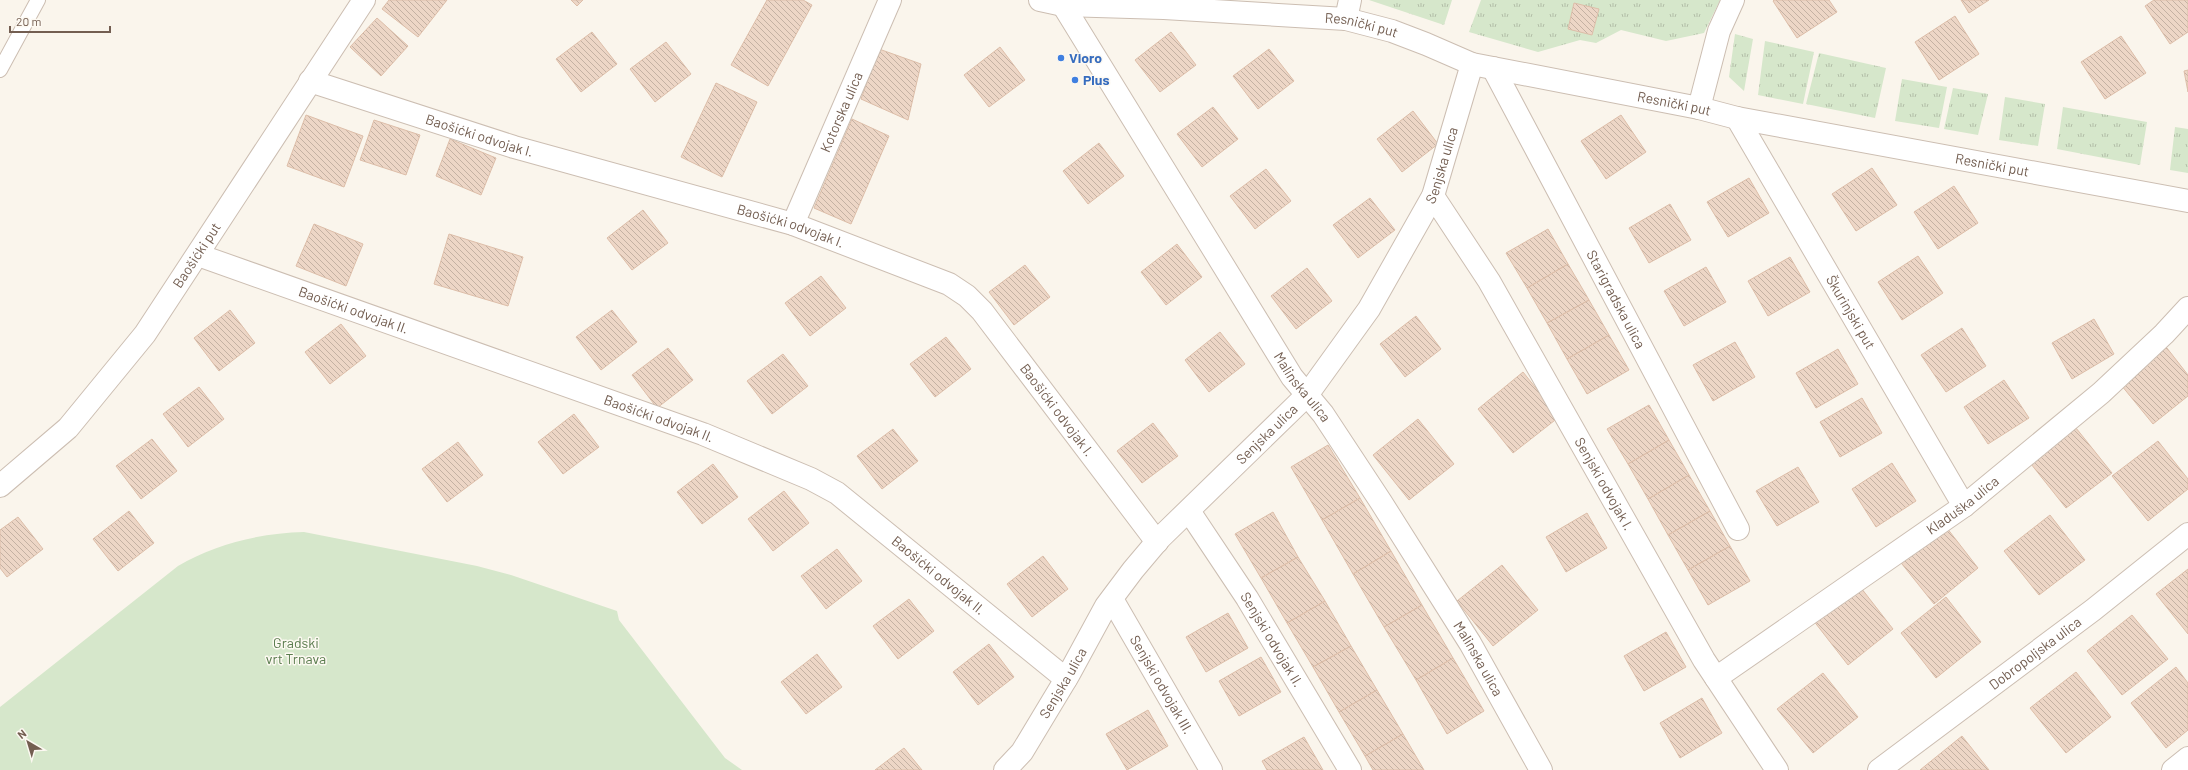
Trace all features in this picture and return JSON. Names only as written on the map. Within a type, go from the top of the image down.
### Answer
[{"type":"street","name":"Baošićki put","points":[[0,486],[68,428],[145,334],[364,0]]},
{"type":"street","name":"Kotorska ulica","points":[[793,224],[890,0]]},
{"type":"street","name":"Resnički put","points":[[1040,0],[1063,4],[1166,4],[1348,10],[1392,31],[1483,66],[1699,108],[1737,118],[2188,201]]},
{"type":"street","points":[[1699,108],[1719,31],[1733,0]]},
{"type":"street","name":"Malinska ulica","points":[[1063,4],[1292,377],[1331,426],[1470,643],[1541,770]]},
{"type":"street","name":"Senjska ulica","points":[[1005,770],[1022,752],[1112,599],[1133,570],[1157,542],[1307,395],[1369,309],[1434,196],[1483,66]]},
{"type":"street","name":"Starigradska ulica","points":[[1483,66],[1738,529]]},
{"type":"street","name":"Baošićki odvojak I.","points":[[310,81],[514,147],[793,224],[949,284],[967,296],[982,311],[1157,542]]},
{"type":"street","name":"Škurinjski put","points":[[1737,118],[1964,506]]},
{"type":"street","name":"Senjski odvojak I.","points":[[1434,196],[1489,281],[1704,660],[1777,770]]},
{"type":"street","name":"Baošićki odvojak II.","points":[[198,255],[703,434],[812,479],[837,493],[1066,679]]},
{"type":"street","name":"Kladuška ulica","points":[[1716,678],[1964,506],[2101,393],[2164,334],[2188,308]]},
{"type":"street","name":"Senjski odvojak II.","points":[[1189,511],[1247,598],[1350,770]]},
{"type":"street","name":"Dobropoljska ulica","points":[[1879,770],[2093,610],[2188,534]]},
{"type":"street","name":"Senjski odvojak III.","points":[[1112,599],[1211,770]]},
{"type":"street","points":[[2173,770],[2188,758]]},
{"type":"lane","points":[[0,70],[38,0]]},
{"type":"green space","points":[[1369,0],[1452,0],[1444,25]]},
{"type":"green space","points":[[1481,0],[1720,0],[1704,33],[1666,41],[1621,30],[1596,43],[1580,40],[1538,52],[1469,32]]},
{"type":"green space","points":[[1735,34],[1753,39],[1744,91],[1729,77]]},
{"type":"green space","points":[[1765,41],[1814,52],[1803,104],[1758,95]]},
{"type":"green space","points":[[1819,53],[1886,68],[1875,118],[1806,104]]},
{"type":"green space","points":[[1902,79],[1947,87],[1939,128],[1895,121]]},
{"type":"green space","points":[[1953,88],[1988,94],[1978,135],[1944,129]]},
{"type":"green space","points":[[2005,97],[2045,104],[2038,146],[1999,140]]},
{"type":"green space","points":[[2063,107],[2147,122],[2140,165],[2057,149]]},
{"type":"green space","points":[[2175,127],[2188,129],[2188,173],[2170,170]]},
{"type":"green space","name":"Gradski vrt Trnava","points":[[304,532],[477,566],[511,575],[617,611],[619,620],[725,758],[742,770],[0,770],[0,707],[178,566],[192,558],[239,541],[255,537]]},
{"type":"building","points":[[389,0],[447,0],[418,37],[382,9]]},
{"type":"building","points":[[571,0],[583,0],[577,6]]},
{"type":"building","points":[[767,0],[803,0],[812,5],[768,86],[731,65]]},
{"type":"building","points":[[1829,0],[1837,12],[1797,38],[1773,1]]},
{"type":"building","points":[[1961,0],[1989,0],[1969,13]]},
{"type":"building","points":[[2154,0],[2188,0],[2188,32],[2170,44],[2145,6]]},
{"type":"building","points":[[1574,3],[1599,9],[1592,35],[1568,29]]},
{"type":"building","points":[[1955,16],[1979,54],[1939,80],[1915,42]]},
{"type":"building","points":[[377,18],[408,46],[381,76],[350,47]]},
{"type":"building","points":[[592,32],[617,64],[581,92],[556,59]]},
{"type":"building","points":[[1171,32],[1196,65],[1160,92],[1135,60]]},
{"type":"building","points":[[2121,36],[2146,73],[2105,99],[2081,62]]},
{"type":"building","points":[[666,42],[691,74],[655,102],[630,69]]},
{"type":"building","points":[[1000,47],[1025,80],[989,107],[964,75]]},
{"type":"building","points":[[879,49],[921,64],[908,120],[861,99]]},
{"type":"building","points":[[1269,49],[1294,81],[1258,109],[1233,76]]},
{"type":"building","points":[[2188,70],[2188,92],[2184,71]]},
{"type":"building","points":[[716,83],[757,102],[722,177],[681,157]]},
{"type":"building","points":[[1213,107],[1238,139],[1202,167],[1177,134]]},
{"type":"building","points":[[1413,111],[1438,144],[1402,172],[1377,139]]},
{"type":"building","points":[[306,115],[363,136],[344,187],[287,166]]},
{"type":"building","points":[[1621,115],[1646,152],[1606,179],[1581,141]]},
{"type":"building","points":[[852,119],[889,136],[851,224],[814,208]]},
{"type":"building","points":[[374,120],[420,135],[406,175],[360,160]]},
{"type":"building","points":[[450,139],[496,158],[481,195],[436,176]]},
{"type":"building","points":[[1099,143],[1124,176],[1088,204],[1063,171]]},
{"type":"building","points":[[1872,168],[1897,205],[1856,231],[1832,194]]},
{"type":"building","points":[[1266,169],[1291,201],[1255,229],[1230,196]]},
{"type":"building","points":[[1749,178],[1769,213],[1728,237],[1707,202]]},
{"type":"building","points":[[1954,186],[1978,223],[1938,249],[1914,212]]},
{"type":"building","points":[[1370,198],[1395,230],[1358,258],[1333,225]]},
{"type":"building","points":[[1670,204],[1691,240],[1649,263],[1629,228]]},
{"type":"building","points":[[643,210],[668,243],[632,270],[607,238]]},
{"type":"building","points":[[314,224],[363,244],[346,286],[296,266]]},
{"type":"building","points":[[1548,229],[1568,264],[1527,288],[1506,253]]},
{"type":"building","points":[[449,234],[523,257],[508,306],[434,284]]},
{"type":"building","points":[[1177,244],[1202,277],[1166,305],[1141,272]]},
{"type":"building","points":[[1918,256],[1943,293],[1902,320],[1878,282]]},
{"type":"building","points":[[1790,257],[1810,292],[1768,316],[1748,281]]},
{"type":"building","points":[[1568,264],[1589,300],[1547,323],[1527,288]]},
{"type":"building","points":[[1025,265],[1050,297],[1014,325],[989,292]]},
{"type":"building","points":[[1706,267],[1726,302],[1684,326],[1664,291]]},
{"type":"building","points":[[1307,268],[1332,301],[1296,329],[1271,296]]},
{"type":"building","points":[[821,276],[846,308],[810,336],[785,303]]},
{"type":"building","points":[[1589,300],[1609,335],[1567,359],[1547,323]]},
{"type":"building","points":[[230,310],[255,343],[219,371],[194,338]]},
{"type":"building","points":[[612,310],[637,342],[601,370],[576,337]]},
{"type":"building","points":[[1416,316],[1441,349],[1405,377],[1380,344]]},
{"type":"building","points":[[2094,319],[2114,354],[2072,379],[2052,343]]},
{"type":"building","points":[[341,324],[366,356],[330,384],[305,352]]},
{"type":"building","points":[[1962,328],[1986,366],[1946,392],[1921,355]]},
{"type":"building","points":[[1220,332],[1245,364],[1209,392],[1185,360]]},
{"type":"building","points":[[1609,335],[1629,370],[1587,394],[1567,359]]},
{"type":"building","points":[[946,337],[971,369],[935,397],[910,364]]},
{"type":"building","points":[[1735,342],[1755,377],[1713,401],[1693,365]]},
{"type":"building","points":[[2163,343],[2188,375],[2188,396],[2153,424],[2117,380]]},
{"type":"building","points":[[668,348],[693,380],[657,408],[632,375]]},
{"type":"building","points":[[1838,349],[1858,384],[1816,408],[1796,373]]},
{"type":"building","points":[[783,354],[808,386],[772,414],[747,381]]},
{"type":"building","points":[[1523,372],[1559,417],[1513,453],[1478,409]]},
{"type":"building","points":[[2004,380],[2029,418],[1988,444],[1964,407]]},
{"type":"building","points":[[199,387],[224,419],[188,447],[163,414]]},
{"type":"building","points":[[1862,398],[1882,433],[1840,457],[1820,422]]},
{"type":"building","points":[[1649,405],[1669,440],[1628,464],[1607,429]]},
{"type":"building","points":[[574,414],[599,447],[563,474],[538,442]]},
{"type":"building","points":[[1418,419],[1454,464],[1409,500],[1373,455]]},
{"type":"building","points":[[1153,423],[1178,456],[1142,483],[1117,451]]},
{"type":"building","points":[[2076,428],[2112,473],[2066,508],[2031,464]]},
{"type":"building","points":[[893,429],[918,461],[882,489],[857,456]]},
{"type":"building","points":[[152,439],[177,471],[141,499],[116,466]]},
{"type":"building","points":[[1669,440],[1689,475],[1648,499],[1628,464]]},
{"type":"building","points":[[2158,441],[2188,479],[2188,489],[2148,521],[2112,476]]},
{"type":"building","points":[[458,442],[483,475],[447,502],[422,469]]},
{"type":"building","points":[[1328,445],[1360,498],[1322,520],[1291,467]]},
{"type":"building","points":[[1892,463],[1916,501],[1876,527],[1852,489]]},
{"type":"building","points":[[713,464],[738,497],[702,524],[677,492]]},
{"type":"building","points":[[1798,467],[1819,502],[1777,526],[1756,491]]},
{"type":"building","points":[[1689,475],[1710,511],[1668,535],[1648,499]]},
{"type":"building","points":[[784,491],[809,523],[773,551],[748,519]]},
{"type":"building","points":[[1360,498],[1391,551],[1353,574],[1322,520]]},
{"type":"building","points":[[129,511],[154,543],[118,571],[93,539]]},
{"type":"building","points":[[1710,511],[1730,546],[1688,570],[1668,535]]},
{"type":"building","points":[[1273,512],[1298,557],[1261,578],[1235,534]]},
{"type":"building","points":[[1587,513],[1607,548],[1566,572],[1546,537]]},
{"type":"building","points":[[2050,515],[2085,560],[2039,595],[2004,551]]},
{"type":"building","points":[[18,517],[43,549],[7,577],[0,568],[0,530]]},
{"type":"building","points":[[1943,523],[1978,568],[1934,604],[1898,559]]},
{"type":"building","points":[[1730,546],[1750,581],[1708,605],[1688,570]]},
{"type":"building","points":[[837,549],[862,581],[826,609],[801,576]]},
{"type":"building","points":[[1391,551],[1422,605],[1384,627],[1353,574]]},
{"type":"building","points":[[1043,556],[1068,589],[1032,617],[1007,584]]},
{"type":"building","points":[[1298,557],[1325,601],[1287,623],[1261,578]]},
{"type":"building","points":[[1502,565],[1538,610],[1493,646],[1457,601]]},
{"type":"building","points":[[2188,569],[2188,634],[2156,594]]},
{"type":"building","points":[[1858,584],[1893,629],[1848,665],[1813,620]]},
{"type":"building","points":[[1946,597],[1981,642],[1936,678],[1901,633]]},
{"type":"building","points":[[909,599],[934,631],[898,659],[873,626]]},
{"type":"building","points":[[1325,601],[1351,646],[1313,667],[1287,623]]},
{"type":"building","points":[[1422,605],[1453,658],[1416,680],[1384,627]]},
{"type":"building","points":[[1228,613],[1248,648],[1206,672],[1186,637]]},
{"type":"building","points":[[2132,615],[2168,659],[2122,695],[2087,651]]},
{"type":"building","points":[[1666,632],[1686,667],[1644,691],[1624,656]]},
{"type":"building","points":[[989,644],[1014,677],[978,705],[953,672]]},
{"type":"building","points":[[1351,646],[1377,690],[1339,712],[1313,667]]},
{"type":"building","points":[[817,654],[842,687],[806,714],[781,682]]},
{"type":"building","points":[[1261,657],[1281,692],[1239,716],[1219,681]]},
{"type":"building","points":[[1453,658],[1484,711],[1447,734],[1416,680]]},
{"type":"building","points":[[2176,667],[2188,683],[2188,730],[2166,748],[2131,703]]},
{"type":"building","points":[[2076,672],[2111,717],[2066,753],[2030,708]]},
{"type":"building","points":[[1823,673],[1858,717],[1813,753],[1777,709]]},
{"type":"building","points":[[1377,690],[1403,734],[1365,756],[1339,712]]},
{"type":"building","points":[[1702,698],[1722,733],[1680,758],[1660,723]]},
{"type":"building","points":[[1148,710],[1168,746],[1127,770],[1106,734]]},
{"type":"building","points":[[1403,734],[1424,770],[1373,770],[1365,756]]},
{"type":"building","points":[[1962,736],[1989,770],[1920,770]]},
{"type":"building","points":[[1304,737],[1323,770],[1267,770],[1262,761]]},
{"type":"building","points":[[904,748],[922,770],[875,770]]},
{"type":"place","name":"Vioro","points":[[1061,58]]},
{"type":"place","name":"Plus","points":[[1075,80]]}]
